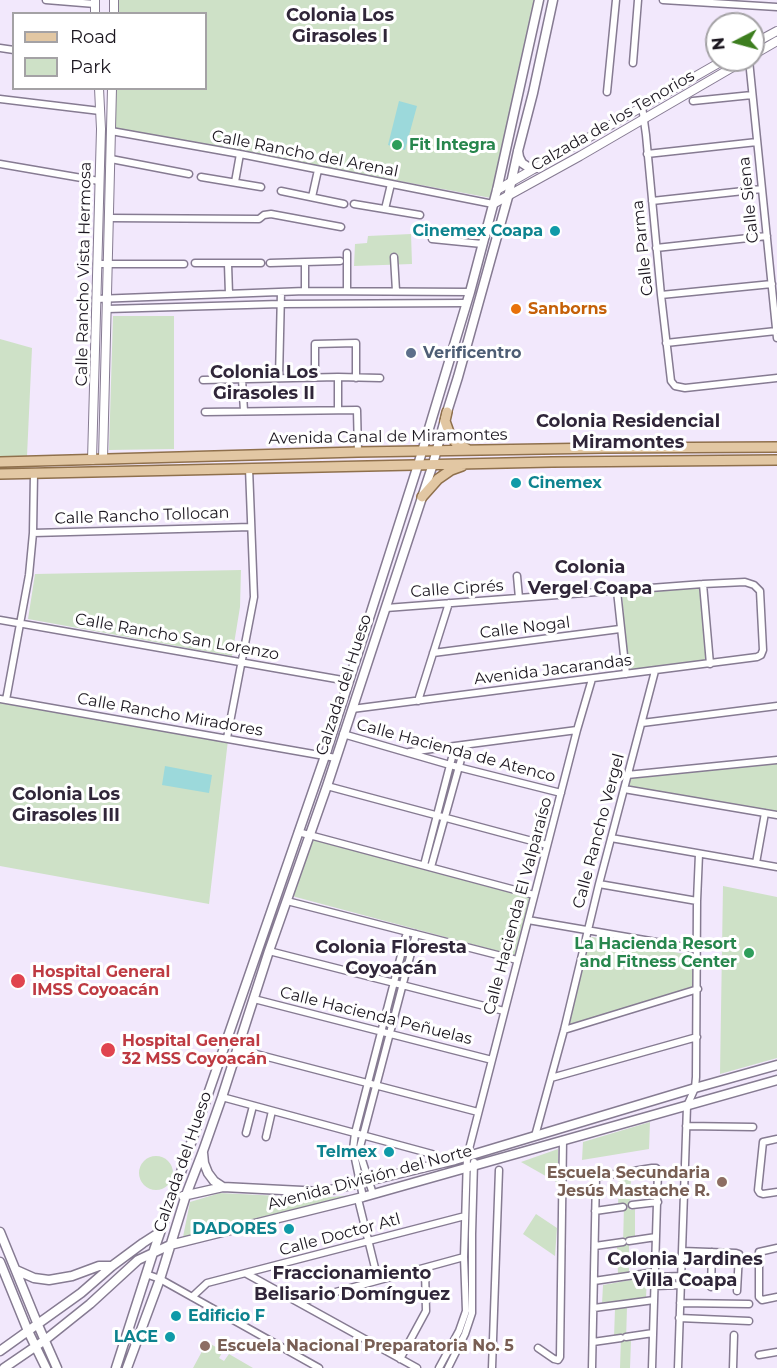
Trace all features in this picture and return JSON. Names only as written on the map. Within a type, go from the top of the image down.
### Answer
[{"type":"main road","name":"Calzada del Hueso","points":[[116,1368],[153,1252],[325,756],[418,465],[483,244],[539,0]]},
{"type":"main road","name":"Calzada del Hueso","points":[[127,1368],[222,1097],[433,464],[508,197],[552,0]]},
{"type":"main road","points":[[518,151],[522,163],[535,168]]},
{"type":"main road","points":[[447,412],[446,421],[450,435],[460,446],[472,450]]},
{"type":"main road","name":"Avenida Canal de Miramontes","points":[[0,462],[358,452],[777,447]]},
{"type":"main road","name":"Avenida Canal de Miramontes","points":[[0,474],[433,464],[777,460]]},
{"type":"main road","points":[[422,497],[432,484],[445,474],[464,465],[478,464]]},
{"type":"main road","name":"Avenida División del Norte","points":[[171,1200],[223,1186],[322,1192],[470,1156],[777,1065]]},
{"type":"main road","name":"Avenida División del Norte","points":[[4,1368],[45,1340],[90,1304],[138,1260],[170,1245],[361,1200],[373,1194],[777,1080]]},
{"type":"main road","points":[[203,1151],[208,1173],[214,1181],[223,1186]]},
{"type":"main road","points":[[0,1232],[57,1368]]},
{"type":"main road","points":[[0,1351],[38,1325],[112,1266],[160,1232]]},
{"type":"main road","points":[[0,1262],[46,1368]]},
{"type":"main road","points":[[16,1270],[34,1278],[49,1280],[72,1276],[99,1266],[112,1266]]},
{"type":"street","points":[[46,0],[95,2]]},
{"type":"street","points":[[607,92],[616,0]]},
{"type":"street","points":[[633,63],[638,0]]},
{"type":"street","points":[[663,0],[761,3],[777,7]]},
{"type":"street","points":[[777,30],[766,37],[767,47],[777,41]]},
{"type":"street","name":"Calzada de los Tenorios","points":[[497,190],[705,70]]},
{"type":"street","name":"Calzada de los Tenorios","points":[[493,204],[726,72]]},
{"type":"street","name":"Calle Siena","points":[[749,72],[777,338]]},
{"type":"street","name":"Calle Rancho Vista Hermosa","points":[[92,460],[98,264],[99,90]]},
{"type":"street","name":"Calle Rancho Vista Hermosa","points":[[103,459],[112,90]]},
{"type":"street","points":[[693,101],[752,95]]},
{"type":"street","points":[[657,97],[664,107]]},
{"type":"street","points":[[0,99],[100,111]]},
{"type":"street","name":"Calle Parma","points":[[642,106],[670,376],[675,386],[685,388],[777,378]]},
{"type":"street","name":"Calle Rancho del Arenal","points":[[111,131],[493,204]]},
{"type":"street","points":[[647,154],[757,142]]},
{"type":"street","points":[[235,183],[240,154]]},
{"type":"street","points":[[111,159],[189,174]]},
{"type":"street","points":[[0,164],[99,181]]},
{"type":"street","points":[[312,197],[318,170]]},
{"type":"street","points":[[201,177],[261,187]]},
{"type":"street","points":[[385,209],[391,184]]},
{"type":"street","points":[[652,201],[762,189]]},
{"type":"street","points":[[281,191],[344,204]]},
{"type":"street","points":[[354,204],[420,215]]},
{"type":"street","points":[[109,218],[259,219],[271,214],[341,227]]},
{"type":"street","points":[[656,248],[767,236]]},
{"type":"street","points":[[432,239],[483,244]]},
{"type":"street","points":[[346,253],[347,291]]},
{"type":"street","points":[[394,257],[396,291]]},
{"type":"street","points":[[270,263],[340,261]]},
{"type":"street","points":[[305,262],[305,291]]},
{"type":"street","points":[[195,263],[261,263]]},
{"type":"street","points":[[98,264],[184,264]]},
{"type":"street","points":[[228,264],[229,294]]},
{"type":"street","points":[[661,295],[772,284]]},
{"type":"street","points":[[96,299],[305,291],[470,292]]},
{"type":"street","points":[[376,291],[376,303]]},
{"type":"street","points":[[279,378],[281,292]]},
{"type":"street","points":[[195,295],[195,307]]},
{"type":"street","points":[[107,309],[280,304],[466,303]]},
{"type":"street","points":[[666,343],[776,331]]},
{"type":"street","points":[[315,377],[315,344],[356,343],[356,378]]},
{"type":"street","points":[[338,377],[338,410]]},
{"type":"street","points":[[203,380],[380,378]]},
{"type":"street","points":[[242,379],[244,411]]},
{"type":"street","points":[[205,412],[357,410],[358,452]]},
{"type":"street","points":[[227,738],[254,597],[249,468]]},
{"type":"street","points":[[3,700],[29,575],[33,533],[34,473]]},
{"type":"street","name":"Calle Rancho Tollocan","points":[[33,533],[251,527]]},
{"type":"street","points":[[517,576],[519,598]]},
{"type":"street","name":"Calle Ciprés","points":[[386,608],[745,582],[754,585],[760,591],[763,650],[757,657]]},
{"type":"street","points":[[703,584],[710,664]]},
{"type":"street","points":[[617,591],[626,674]]},
{"type":"street","points":[[418,701],[449,603]]},
{"type":"street","name":"Calle Rancho San Lorenzo","points":[[0,620],[348,681]]},
{"type":"street","name":"Calle Nogal","points":[[433,653],[620,629]]},
{"type":"street","name":"Avenida Jacarandas","points":[[352,709],[757,657]]},
{"type":"street","name":"Calle Rancho Vergel","points":[[535,1136],[655,671]]},
{"type":"street","name":"Calle Hacienda El Valparaíso","points":[[470,1167],[471,1141],[478,1112],[592,679]]},
{"type":"street","name":"Calle Rancho Miradores","points":[[3,700],[336,758]]},
{"type":"street","points":[[642,723],[777,706]]},
{"type":"street","points":[[406,752],[577,730]]},
{"type":"street","name":"Calle Hacienda de Atenco","points":[[343,734],[450,765],[561,793]]},
{"type":"street","points":[[431,867],[465,745]]},
{"type":"street","points":[[423,865],[455,746]]},
{"type":"street","points":[[627,775],[777,760]]},
{"type":"street","points":[[327,786],[547,845]]},
{"type":"street","points":[[624,789],[777,815]]},
{"type":"street","points":[[756,863],[765,813]]},
{"type":"street","points":[[298,832],[534,894]]},
{"type":"street","points":[[611,838],[777,867]]},
{"type":"street","points":[[678,1368],[687,1106],[695,1088],[699,854]]},
{"type":"street","points":[[599,884],[697,902]]},
{"type":"street","points":[[287,901],[517,960]]},
{"type":"street","points":[[528,920],[697,949]]},
{"type":"street","points":[[378,1280],[368,1241],[360,1183],[352,1149],[407,932]]},
{"type":"street","points":[[373,1194],[360,1151],[416,934]]},
{"type":"street","points":[[269,951],[504,1011]]},
{"type":"street","points":[[564,1030],[698,989]]},
{"type":"street","name":"Calle Hacienda Peñuelas","points":[[254,999],[492,1060]]},
{"type":"street","points":[[551,1078],[697,1037]]},
{"type":"street","points":[[237,1049],[478,1112]]},
{"type":"street","points":[[222,1097],[432,1154]]},
{"type":"street","points":[[246,1133],[253,1106]]},
{"type":"street","points":[[266,1137],[272,1111]]},
{"type":"street","points":[[686,1126],[753,1127]]},
{"type":"street","points":[[777,1139],[763,1142],[759,1190],[763,1194],[777,1192]]},
{"type":"street","points":[[538,1348],[554,1359],[558,1360],[560,1357],[563,1140]]},
{"type":"street","points":[[440,1368],[459,1332],[466,1311],[464,1235],[470,1167]]},
{"type":"street","points":[[448,1368],[465,1334],[472,1313],[470,1167]]},
{"type":"street","points":[[592,1368],[595,1180],[599,1176],[656,1168],[658,1170],[658,1202],[652,1368]]},
{"type":"street","points":[[492,1368],[499,1170]]},
{"type":"street","points":[[632,1205],[658,1202]]},
{"type":"street","points":[[595,1211],[623,1207]]},
{"type":"street","name":"Calle Doctor Atl","points":[[192,1297],[207,1283],[465,1216]]},
{"type":"street","points":[[464,1235],[472,1234]]},
{"type":"street","points":[[595,1246],[656,1238]]},
{"type":"street","points":[[777,1248],[759,1252],[759,1297],[762,1300],[777,1297]]},
{"type":"street","points":[[682,1251],[739,1254],[737,1291]]},
{"type":"street","points":[[711,1287],[712,1252]]},
{"type":"street","points":[[299,1302],[464,1257]]},
{"type":"street","points":[[400,1359],[426,1311],[425,1269]]},
{"type":"street","points":[[147,1272],[161,1276],[192,1297],[319,1368]]},
{"type":"street","points":[[246,1273],[417,1368]]},
{"type":"street","points":[[594,1281],[655,1275],[681,1276]]},
{"type":"street","points":[[655,1286],[681,1285]]},
{"type":"street","points":[[594,1308],[654,1299]]},
{"type":"street","points":[[680,1303],[749,1304]]},
{"type":"street","points":[[680,1318],[749,1321]]},
{"type":"street","points":[[593,1342],[653,1333]]},
{"type":"street","points":[[733,1368],[734,1335]]},
{"type":"street","points":[[759,1355],[777,1352]]},
{"type":"green space","points":[[116,0],[534,0],[491,198],[113,128],[114,90],[207,90],[207,12],[116,12]]},
{"type":"green space","points":[[411,234],[412,264],[354,266],[355,244],[367,243],[368,236]]},
{"type":"green space","points":[[113,316],[174,316],[174,449],[109,450]]},
{"type":"green space","points":[[0,339],[32,348],[27,456],[0,456]]},
{"type":"green space","points":[[241,570],[240,607],[232,656],[28,619],[35,574]]},
{"type":"green space","points":[[700,587],[707,664],[628,673],[622,594]]},
{"type":"green space","points":[[0,701],[228,740],[209,904],[0,866]]},
{"type":"green space","points":[[777,761],[777,814],[628,789],[630,776]]},
{"type":"green space","points":[[314,837],[531,896],[516,956],[292,896]]},
{"type":"green space","name":"La Hacienda Resort and Fitness Center","points":[[723,886],[777,897],[777,1058],[720,1074]]},
{"type":"green space","points":[[587,936],[696,956],[694,987],[567,1027]]},
{"type":"green space","points":[[650,1122],[649,1149],[582,1160],[583,1142]]},
{"type":"green space","points":[[558,1149],[558,1183],[521,1162]]},
{"type":"green space","points":[[156,1156],[168,1161],[173,1173],[168,1185],[156,1190],[144,1185],[139,1173],[144,1161]]},
{"type":"green space","points":[[631,1175],[630,1210],[635,1209],[635,1238],[629,1240],[629,1273],[618,1275],[617,1247],[623,1245],[624,1205],[618,1206],[619,1177]]},
{"type":"green space","points":[[220,1193],[320,1198],[352,1195],[183,1237],[190,1202]]},
{"type":"green space","points":[[536,1214],[557,1228],[555,1256],[523,1234]]},
{"type":"green space","points":[[647,1277],[646,1298],[602,1304],[603,1285]]},
{"type":"green space","points":[[627,1307],[626,1341],[631,1341],[630,1368],[620,1368],[621,1337],[614,1337],[615,1309]]},
{"type":"green space","points":[[207,1342],[223,1351],[219,1358],[224,1361],[229,1354],[253,1368],[193,1368]]},
{"type":"shaded area","points":[[399,101],[417,106],[405,150],[388,145]]},
{"type":"shaded area","points":[[165,766],[212,775],[209,793],[162,785]]},
{"type":"place","name":"Fit Integra","points":[[397,145]]},
{"type":"place","name":"Cinemex Coapa","points":[[555,231]]},
{"type":"place","name":"Sanborns","points":[[516,309]]},
{"type":"place","name":"Verificentro","points":[[411,353]]},
{"type":"place","name":"Cinemex","points":[[516,483]]},
{"type":"place","name":"La Hacienda Resort and Fitness Center","points":[[749,953]]},
{"type":"place","name":"Hospital General IMSS Coyoacán","points":[[18,981]]},
{"type":"place","name":"Hospital General 32 MSS Coyoacán","points":[[108,1050]]},
{"type":"place","name":"Telmex","points":[[389,1152]]},
{"type":"place","name":"Escuela Secundaria Jesús Mastache R.","points":[[722,1182]]},
{"type":"place","name":"DADORES","points":[[289,1229]]},
{"type":"place","name":"Edificio F","points":[[176,1316]]},
{"type":"place","name":"LACE","points":[[170,1337]]},
{"type":"place","name":"Escuela Nacional Preparatoria No. 5","points":[[205,1346]]},
{"type":"district","name":"Colonia Los Girasoles I","points":[[340,26]]},
{"type":"district","name":"Colonia Los Girasoles II","points":[[264,383]]},
{"type":"district","name":"Colonia Residencial Miramontes","points":[[628,432]]},
{"type":"district","name":"Colonia Vergel Coapa","points":[[590,578]]},
{"type":"district","name":"Colonia Los Girasoles III","points":[[66,805]]},
{"type":"district","name":"Colonia Floresta Coyoacán","points":[[391,958]]},
{"type":"district","name":"Colonia Jardines Villa Coapa","points":[[685,1270]]},
{"type":"district","name":"Fraccionamiento Belisario Domínguez","points":[[352,1284]]}]
